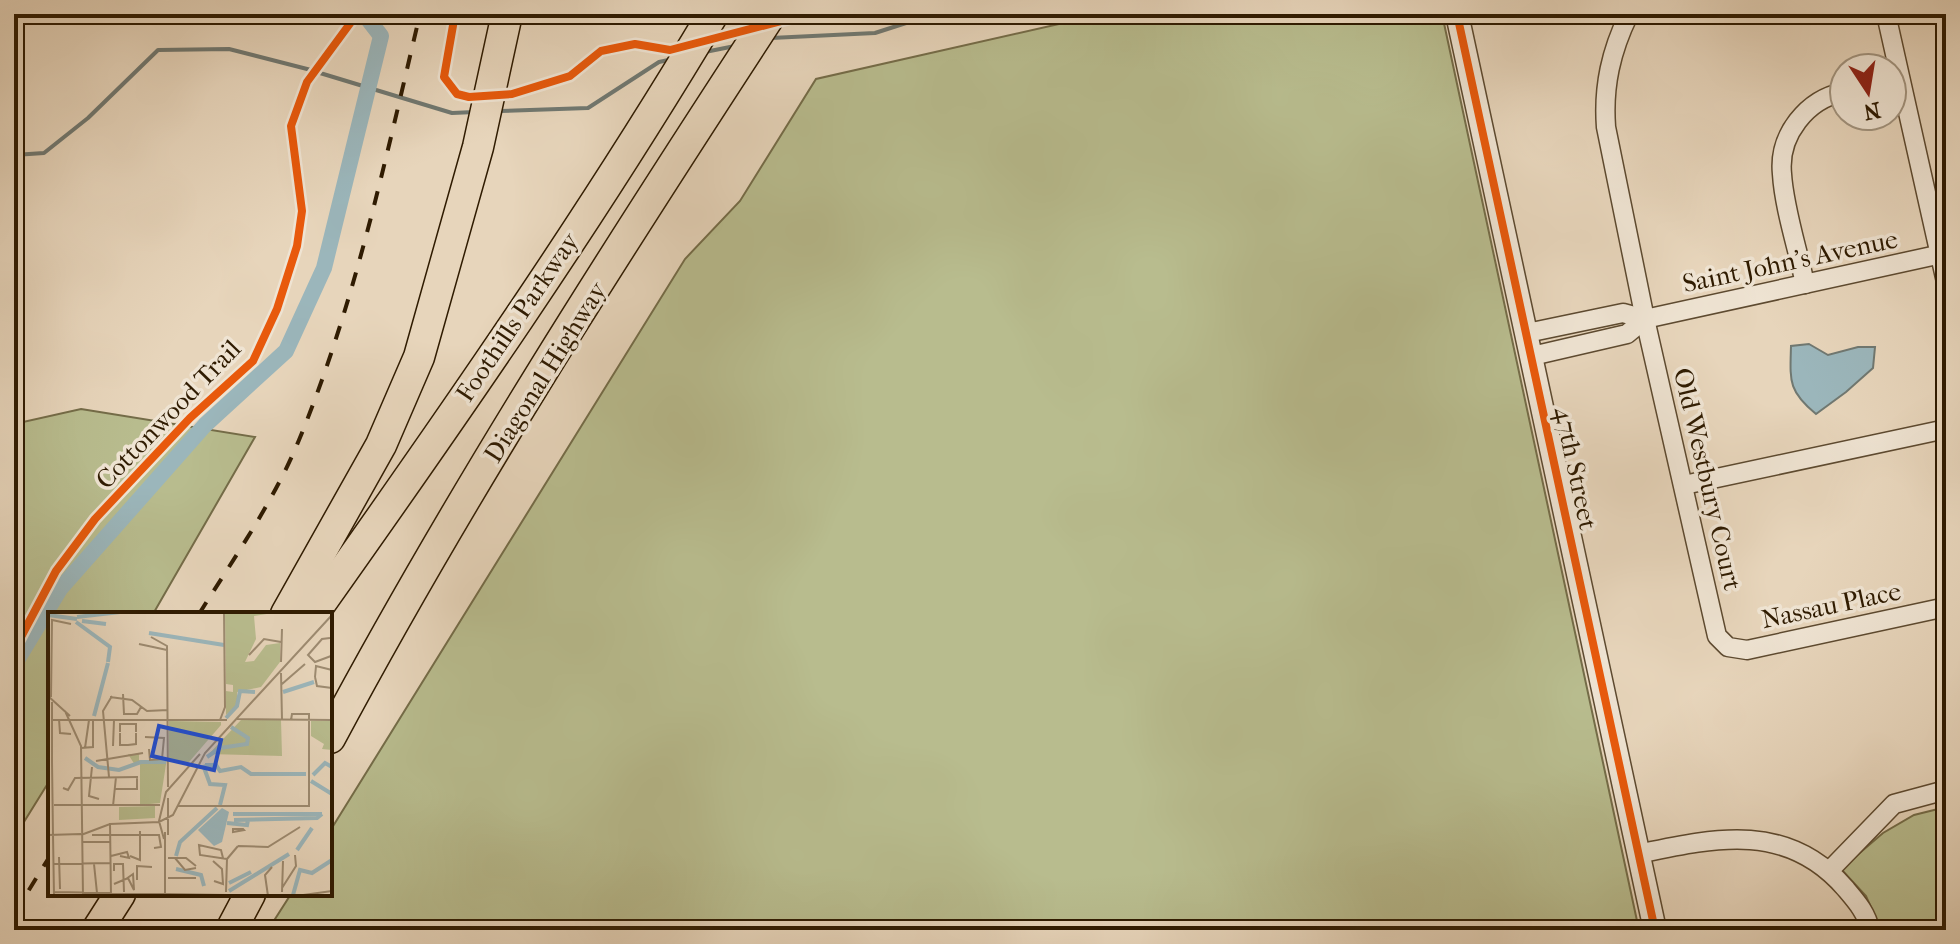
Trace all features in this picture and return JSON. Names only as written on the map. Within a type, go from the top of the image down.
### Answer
[{"type":"highway","points":[[287,612],[381,445],[406,391],[436,305],[478,147],[507,14]]},
{"type":"highway","name":"Foothills Parkway","points":[[314,612],[572,237],[713,14]]},
{"type":"highway","name":"Diagonal Highway","points":[[332,734],[373,658],[516,417],[771,14]]},
{"type":"highway","points":[[97,930],[119,896]]},
{"type":"highway","points":[[231,930],[249,896]]},
{"type":"street","name":"47th Street","points":[[1457,14],[1655,930]]},
{"type":"street","name":"Old Westbury Court","points":[[1629,14],[1616,41],[1608,69],[1606,127],[1645,319],[1713,619],[1717,636],[1728,647]]},
{"type":"street","points":[[1886,14],[1892,52]]},
{"type":"street","points":[[1805,284],[1782,174],[1783,154],[1791,130],[1802,114],[1828,98]]},
{"type":"street","points":[[1908,125],[1943,254],[1946,282]]},
{"type":"street","name":"Saint John's Avenue","points":[[1529,344],[1623,313],[1645,319],[1943,254]]},
{"type":"street","points":[[1684,485],[1946,429]]},
{"type":"street","name":"Nassau Place","points":[[1728,647],[1747,650],[1946,607]]},
{"type":"street","points":[[1830,870],[1894,804],[1946,790]]},
{"type":"street","points":[[1638,854],[1712,839],[1744,839],[1789,847],[1830,870],[1864,912],[1870,930]]},
{"type":"green space","points":[[1103,14],[1442,14],[1639,930],[268,930],[290,896],[332,896],[332,828],[685,259],[740,201],[816,79]]},
{"type":"green space","points":[[81,409],[255,437],[154,612],[48,612],[48,783],[14,838],[14,424]]},
{"type":"green space","points":[[1946,807],[1946,930],[1881,930],[1866,896],[1841,869],[1883,833],[1914,815]]},
{"type":"water","points":[[1809,344],[1828,355],[1858,347],[1875,347],[1873,368],[1816,414],[1800,399],[1791,377],[1791,346]]},
{"type":"waterway","points":[[14,665],[60,589],[205,425],[286,351],[324,268],[381,36],[364,14]]},
{"type":"waterway","points":[[771,38],[875,33],[934,14]]},
{"type":"waterway","points":[[705,52],[735,46]]},
{"type":"waterway","points":[[14,155],[44,153],[88,118],[158,50],[229,49],[311,70]]},
{"type":"waterway","points":[[499,111],[588,108],[659,62],[673,59]]},
{"type":"waterway","points":[[320,73],[452,113],[475,112]]},
{"type":"railway","points":[[200,612],[278,485],[319,389],[368,230],[420,14]]},
{"type":"railway","points":[[14,914],[48,859]]},
{"type":"cycle path","name":"Cottonwood Trail","points":[[14,650],[56,571],[95,519],[190,418],[253,361],[277,309],[297,246],[302,211],[291,126],[307,82],[357,14]]},
{"type":"cycle path","points":[[455,14],[444,77],[457,94],[469,97],[512,94],[570,76],[601,51],[635,44],[670,50],[808,14]]},
{"type":"cycle path","points":[[1457,14],[1655,930]]}]
